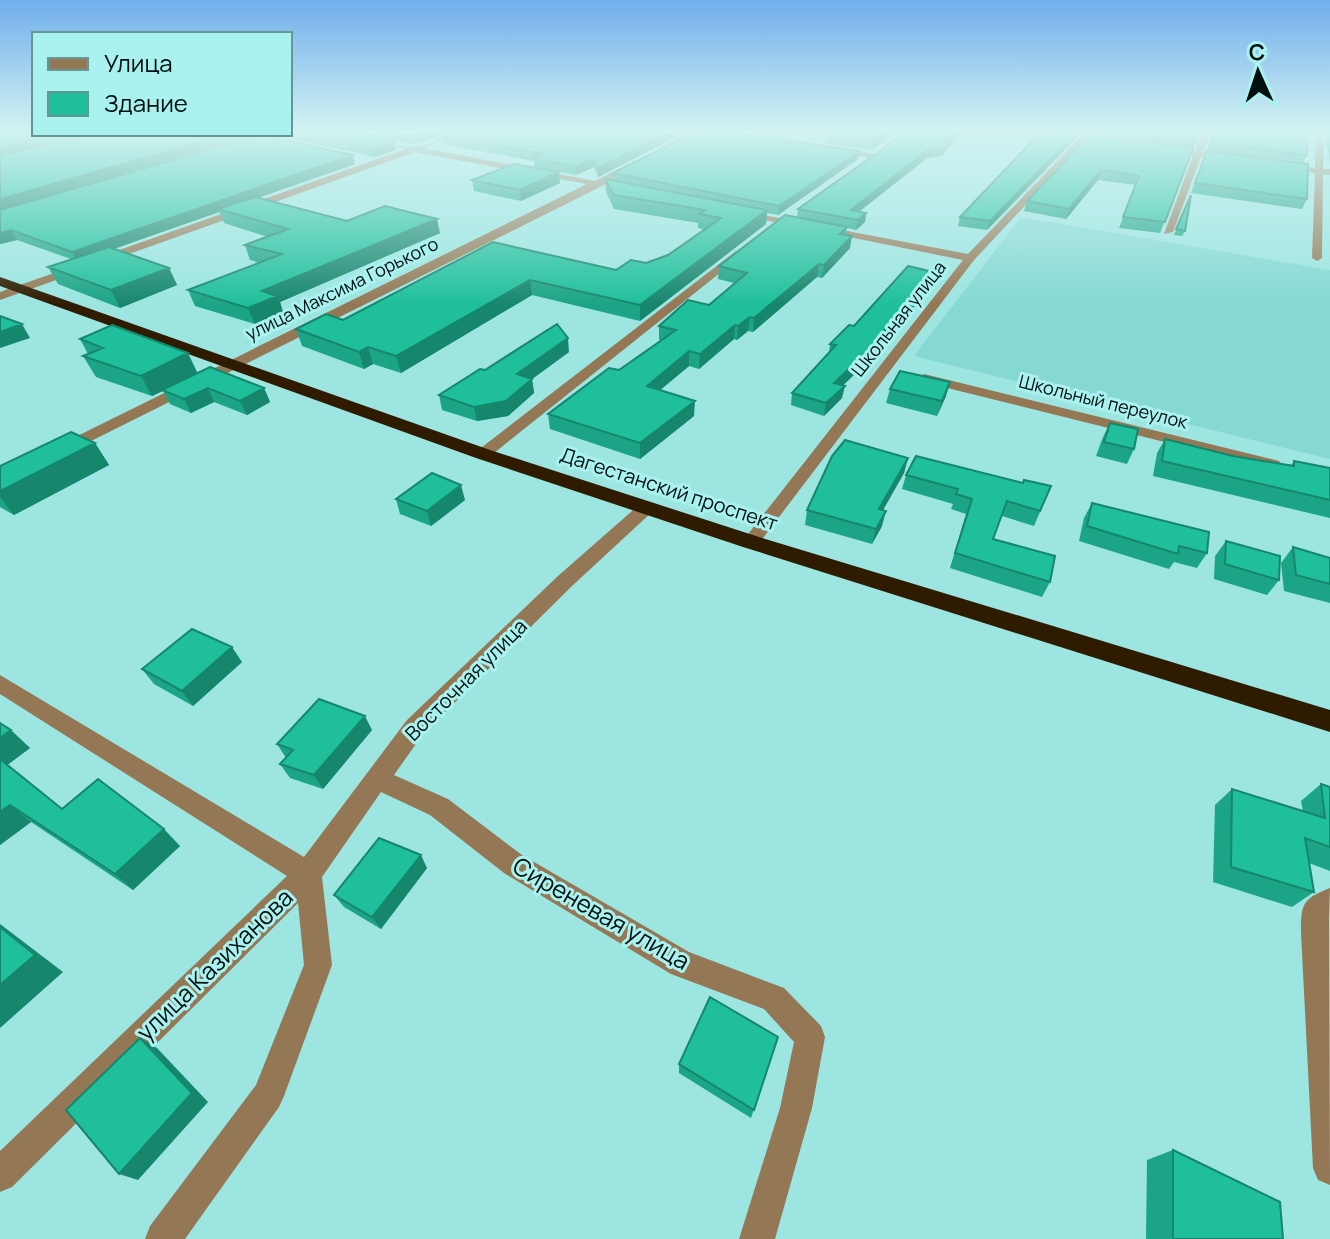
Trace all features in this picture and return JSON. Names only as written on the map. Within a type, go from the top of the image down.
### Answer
[{"type":"highway","name":"Дагестанский проспект","points":[[0,281],[483,454],[646,508],[1330,721]]},
{"type":"street","points":[[0,296],[303,189]]},
{"type":"street","name":"улица Максима Горького","points":[[55,453],[584,189]]},
{"type":"street","name":"Школьная улица","points":[[751,542],[899,372],[970,258],[1040,189]]},
{"type":"street","points":[[1168,232],[1184,189]]},
{"type":"street","points":[[1317,258],[1323,189]]},
{"type":"street","points":[[736,211],[970,258]]},
{"type":"street","points":[[770,230],[794,212]]},
{"type":"street","points":[[483,454],[745,249]]},
{"type":"street","name":"Школьный переулок","points":[[899,372],[1282,466]]},
{"type":"street","name":"Восточная улица","points":[[308,874],[415,727],[565,581],[646,508]]},
{"type":"street","points":[[0,683],[308,874]]},
{"type":"street","name":"Сиреневая улица","points":[[377,779],[439,807],[513,864],[681,964],[774,998],[810,1037],[796,1108],[757,1239]]},
{"type":"street","name":"улица Казиханова","points":[[0,1175],[308,874]]},
{"type":"street","name":"улица Казиханова","points":[[163,1239],[268,1096],[318,965],[308,874]]},
{"type":"street","points":[[1330,901],[1315,910],[1315,933],[1330,1168]]},
{"type":"shaded area","points":[[1021,217],[1330,270],[1330,459],[914,356]]},
{"type":"building","points":[[0,189],[36,189],[0,199]]},
{"type":"building","points":[[73,189],[255,189],[72,252],[11,230],[0,233],[0,210]]},
{"type":"building","points":[[611,189],[656,189],[767,210],[640,305],[530,280],[396,356],[368,347],[359,352],[296,329],[326,314],[343,320],[493,242],[616,270],[631,260],[646,263],[668,255],[721,218],[699,214],[705,210],[614,195]]},
{"type":"building","points":[[693,189],[804,189],[779,206]]},
{"type":"building","points":[[826,189],[878,189],[851,210],[866,213],[858,220],[798,209]]},
{"type":"building","points":[[987,189],[1021,189],[990,221],[960,217]]},
{"type":"building","points":[[1039,189],[1086,189],[1069,209],[1027,201]]},
{"type":"building","points":[[1134,189],[1178,189],[1165,222],[1123,217]]},
{"type":"building","points":[[1236,189],[1307,189],[1307,199]]},
{"type":"building","points":[[1191,195],[1185,231],[1176,229]]},
{"type":"building","points":[[255,197],[347,221],[385,206],[437,219],[262,291],[277,296],[248,308],[188,290],[282,254],[245,245],[288,229],[218,209]]},
{"type":"building","points":[[785,215],[847,227],[840,234],[852,236],[824,265],[819,264],[754,318],[735,325],[700,354],[689,351],[647,386],[695,401],[640,443],[548,414],[609,368],[619,370],[676,330],[659,326],[688,300],[709,305],[747,273],[719,266]]},
{"type":"building","points":[[109,247],[169,268],[111,290],[48,267]]},
{"type":"building","points":[[908,266],[938,273],[881,334],[885,335],[834,383],[845,386],[826,403],[792,393],[836,345],[830,344],[849,325],[854,326]]},
{"type":"building","points":[[0,316],[22,324],[0,332]]},
{"type":"building","points":[[557,324],[568,338],[517,374],[532,379],[506,401],[474,407],[439,395],[480,369],[485,370]]},
{"type":"building","points":[[112,325],[188,353],[141,376],[83,356],[103,348],[80,339]]},
{"type":"building","points":[[210,367],[264,388],[240,401],[208,388],[184,399],[162,390]]},
{"type":"building","points":[[900,371],[950,382],[942,401],[890,389]]},
{"type":"building","points":[[1110,423],[1138,429],[1134,449],[1104,442]]},
{"type":"building","points":[[71,432],[95,443],[0,491],[0,466]]},
{"type":"building","points":[[1165,439],[1233,456],[1294,466],[1294,461],[1330,468],[1330,500],[1162,461]]},
{"type":"building","points":[[845,440],[908,458],[879,509],[886,511],[876,529],[807,510],[832,456]]},
{"type":"building","points":[[916,456],[1023,483],[1024,480],[1051,486],[1040,511],[1007,501],[993,539],[1055,556],[1050,582],[955,553],[972,499],[956,494],[958,489],[906,475]]},
{"type":"building","points":[[432,473],[461,485],[427,511],[396,499]]},
{"type":"building","points":[[1092,503],[1209,532],[1207,553],[1179,546],[1178,554],[1087,526]]},
{"type":"building","points":[[1226,541],[1280,556],[1279,580],[1225,564]]},
{"type":"building","points":[[1293,547],[1330,558],[1330,584],[1296,575]]},
{"type":"building","points":[[192,629],[232,647],[182,691],[142,669]]},
{"type":"building","points":[[319,699],[365,716],[314,775],[280,764],[293,750],[277,744]]},
{"type":"building","points":[[0,723],[11,730],[0,738]]},
{"type":"building","points":[[0,759],[62,809],[98,779],[164,829],[115,874],[10,805],[0,812]]},
{"type":"building","points":[[1321,784],[1330,787],[1330,847],[1305,838],[1314,892],[1231,867],[1232,789],[1325,818]]},
{"type":"building","points":[[379,838],[421,855],[372,917],[334,895]]},
{"type":"building","points":[[0,927],[35,955],[0,985]]},
{"type":"building","points":[[710,997],[778,1037],[754,1110],[679,1064]]},
{"type":"building","points":[[140,1038],[192,1093],[119,1174],[66,1110]]},
{"type":"building","points":[[1173,1150],[1280,1202],[1283,1239],[1173,1239]]}]
